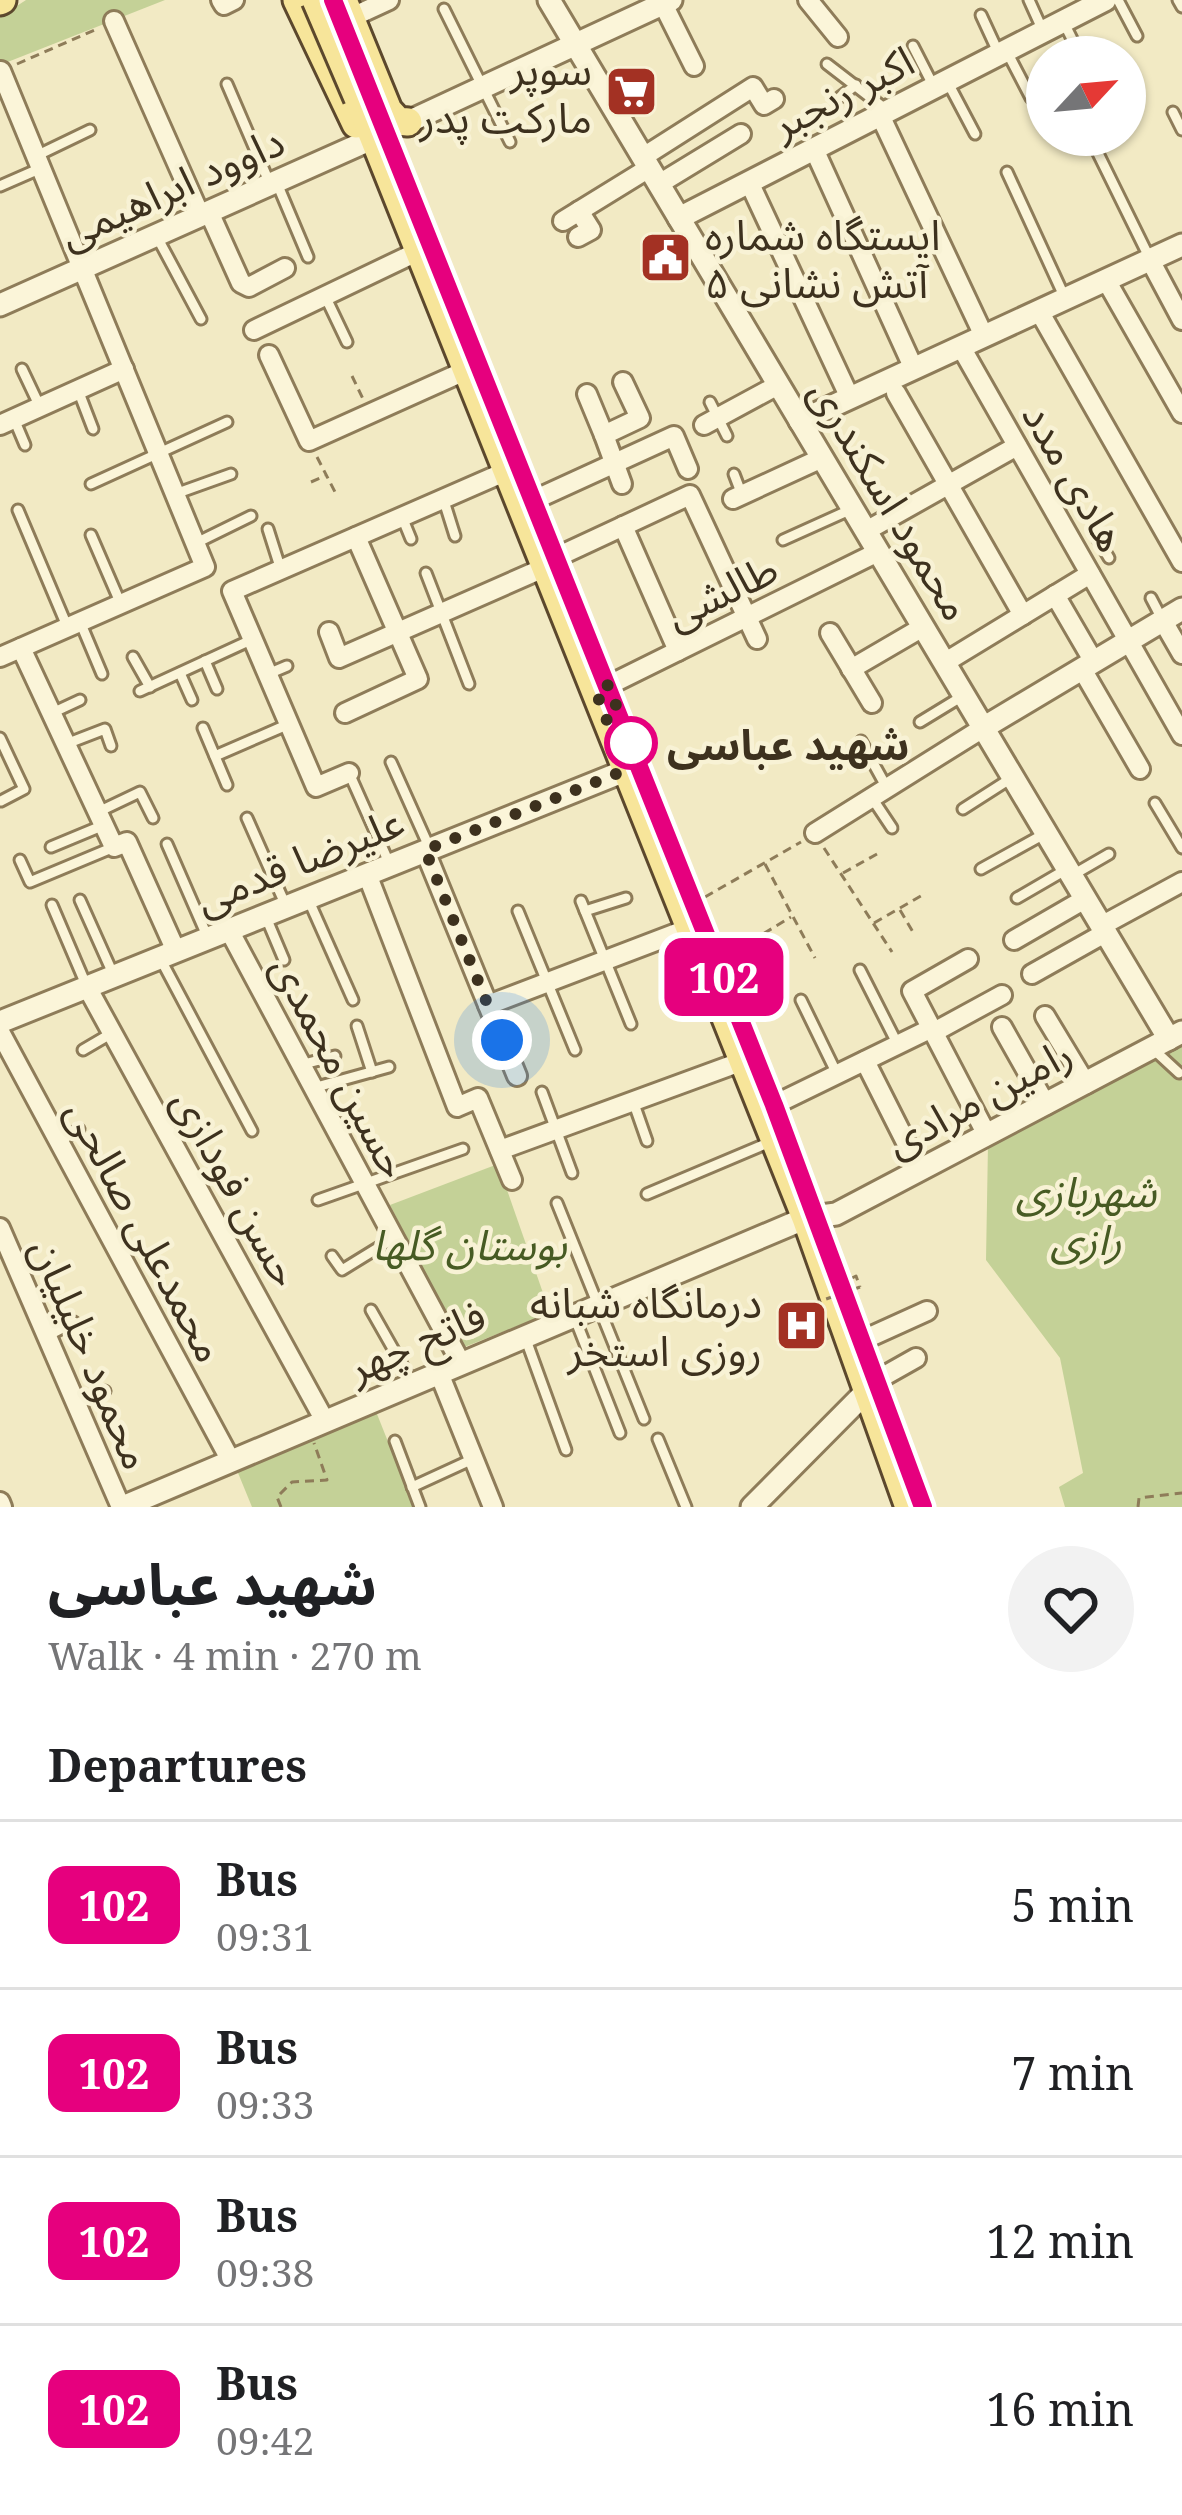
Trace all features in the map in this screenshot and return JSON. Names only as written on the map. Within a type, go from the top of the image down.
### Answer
[{"type":"main road","points":[[297,0],[350,119],[374,138]]},
{"type":"main road","points":[[316,0],[365,95],[374,138],[419,251],[507,471],[528,503],[602,688],[626,770],[693,916],[743,1060],[812,1217],[873,1385],[909,1507]]},
{"type":"main road","points":[[342,6],[388,110],[398,121],[408,122]]},
{"type":"street","points":[[342,6],[389,0]]},
{"type":"street","name":"محمود اسکندری","points":[[549,0],[1167,1040]]},
{"type":"street","points":[[808,0],[838,37]]},
{"type":"street","points":[[408,122],[667,2],[694,66]]},
{"type":"street","name":"اکبر رنجبر","points":[[679,218],[1053,27],[1091,3]]},
{"type":"street","points":[[114,22],[241,284],[249,286],[285,268]]},
{"type":"street","points":[[0,657],[205,567],[1,71]]},
{"type":"street","points":[[650,170],[753,87],[764,105],[774,99]]},
{"type":"street","points":[[884,113],[984,336]]},
{"type":"street","points":[[578,237],[591,230],[571,216],[650,170],[741,134]]},
{"type":"street","name":"داوود ابراهیمی","points":[[1,302],[374,138]]},
{"type":"street","points":[[814,149],[914,369]]},
{"type":"street","points":[[749,182],[850,398]]},
{"type":"street","points":[[800,421],[1182,245]]},
{"type":"street","points":[[254,330],[419,251]]},
{"type":"street","points":[[1150,260],[1182,320]]},
{"type":"street","points":[[1106,280],[1182,413]]},
{"type":"street","points":[[1039,311],[1182,562]]},
{"type":"street","name":"هادی مدد","points":[[961,347],[1182,734]]},
{"type":"street","points":[[268,355],[309,441],[467,370]]},
{"type":"street","points":[[7,422],[124,369]]},
{"type":"street","points":[[604,435],[640,418],[622,382]]},
{"type":"street","points":[[711,414],[778,385]]},
{"type":"street","points":[[896,393],[1023,615]]},
{"type":"street","points":[[587,394],[622,484]]},
{"type":"street","points":[[528,503],[674,436],[688,470]]},
{"type":"street","points":[[866,531],[1017,446]]},
{"type":"street","points":[[738,497],[822,458]]},
{"type":"street","points":[[349,773],[316,787],[289,724],[277,670],[253,639],[232,591],[507,471]]},
{"type":"street","points":[[329,632],[339,658],[690,495],[757,639]]},
{"type":"street","points":[[623,526],[678,651]]},
{"type":"street","points":[[345,713],[418,679],[356,537]]},
{"type":"street","name":"طالشی","points":[[602,688],[878,552]]},
{"type":"street","points":[[944,663],[1055,595],[1087,569]]},
{"type":"street","points":[[1055,595],[1140,769]]},
{"type":"street","points":[[814,833],[1173,615],[1182,654]]},
{"type":"street","points":[[851,669],[923,627]]},
{"type":"street","points":[[830,633],[872,703]]},
{"type":"street","points":[[21,648],[114,848],[127,842],[168,954]]},
{"type":"street","name":"علیرضا قدمی","points":[[1,1021],[626,770]]},
{"type":"street","points":[[427,850],[517,1076]]},
{"type":"street","points":[[368,874],[457,1106],[478,1098],[512,1180]]},
{"type":"street","points":[[1032,974],[1182,882]]},
{"type":"street","points":[[1014,940],[1085,899]]},
{"type":"street","points":[[488,1005],[605,961],[693,916]]},
{"type":"street","name":"حسین محمدی","points":[[218,934],[300,1065],[461,1363]]},
{"type":"street","points":[[968,959],[912,992],[987,1136]]},
{"type":"street","name":"حسن فودازی","points":[[87,987],[318,1424]]},
{"type":"street","points":[[774,1105],[1002,995]]},
{"type":"street","points":[[1045,1016],[1086,1084]]},
{"type":"street","name":"محمدعلی صالحی","points":[[1,1021],[59,1142],[231,1461]]},
{"type":"street","points":[[1002,1027],[1046,1105]]},
{"type":"street","name":"رامین مرادی","points":[[812,1217],[836,1214],[1167,1040]]},
{"type":"street","points":[[500,1150],[743,1060]]},
{"type":"street","points":[[865,1060],[920,1170]]},
{"type":"street","name":"فاتح چهر","points":[[130,1505],[812,1217]]},
{"type":"street","name":"محمود خلیلیان","points":[[0,1228],[76,1405],[130,1505]]},
{"type":"street","points":[[124,1309],[143,1299]]},
{"type":"street","points":[[863,1340],[927,1312]]},
{"type":"street","points":[[752,1507],[873,1385],[916,1358]]},
{"type":"street","points":[[439,1373],[494,1507]]},
{"type":"lane","points":[[1029,0],[1061,36]]},
{"type":"lane","points":[[1118,0],[1137,36]]},
{"type":"lane","points":[[342,6],[365,95],[528,503]]},
{"type":"lane","points":[[444,9],[509,142]]},
{"type":"lane","points":[[981,15],[1026,90]]},
{"type":"lane","points":[[914,46],[975,134]]},
{"type":"lane","points":[[827,64],[884,113]]},
{"type":"lane","points":[[227,84],[308,257]]},
{"type":"lane","points":[[840,98],[856,85]]},
{"type":"lane","points":[[1173,112],[1182,130]]},
{"type":"lane","points":[[0,186],[90,130]]},
{"type":"lane","points":[[1099,156],[1150,260]]},
{"type":"lane","points":[[1007,172],[1065,299]]},
{"type":"lane","points":[[156,235],[201,319]]},
{"type":"lane","points":[[325,296],[347,342]]},
{"type":"lane","points":[[22,369],[40,407]]},
{"type":"lane","points":[[78,390],[93,429]]},
{"type":"lane","points":[[711,414],[728,436]]},
{"type":"lane","points":[[7,422],[25,445]]},
{"type":"lane","points":[[91,484],[227,422]]},
{"type":"lane","points":[[175,494],[231,474]]},
{"type":"lane","points":[[734,474],[738,497]]},
{"type":"lane","points":[[443,499],[455,536]]},
{"type":"lane","points":[[783,540],[853,509]]},
{"type":"lane","points":[[18,510],[102,674]]},
{"type":"lane","points":[[196,543],[251,516]]},
{"type":"lane","points":[[402,517],[411,539]]},
{"type":"lane","points":[[268,529],[281,570]]},
{"type":"lane","points":[[1087,569],[1107,555],[1093,532]]},
{"type":"lane","points":[[92,536],[121,604]]},
{"type":"lane","points":[[426,573],[469,684]]},
{"type":"lane","points":[[1151,598],[1173,615]]},
{"type":"lane","points":[[133,657],[145,689],[253,639]]},
{"type":"lane","points":[[205,661],[217,689]]},
{"type":"lane","points":[[180,673],[192,700]]},
{"type":"lane","points":[[602,688],[774,1105],[812,1217],[863,1340],[873,1385],[923,1507]]},
{"type":"lane","points":[[920,722],[964,695]]},
{"type":"lane","points":[[52,713],[80,700]]},
{"type":"lane","points":[[215,756],[289,724]]},
{"type":"lane","points":[[203,728],[227,785]]},
{"type":"lane","points":[[66,744],[105,729],[111,746]]},
{"type":"lane","points":[[0,738],[23,789],[1,801]]},
{"type":"lane","points":[[861,742],[892,828]]},
{"type":"lane","points":[[391,762],[427,850]]},
{"type":"lane","points":[[0,773],[13,766]]},
{"type":"lane","points":[[349,773],[390,865]]},
{"type":"lane","points":[[963,808],[1012,778]]},
{"type":"lane","points":[[51,847],[140,791],[153,818]]},
{"type":"lane","points":[[1155,802],[1178,833],[1182,848]]},
{"type":"lane","points":[[247,818],[286,907],[353,1000]]},
{"type":"lane","points":[[981,868],[1046,833]]},
{"type":"lane","points":[[166,844],[218,934]]},
{"type":"lane","points":[[20,860],[30,882],[114,848]]},
{"type":"lane","points":[[1017,898],[1109,854]]},
{"type":"lane","points":[[626,898],[583,906],[631,1024]]},
{"type":"lane","points":[[80,900],[114,976]]},
{"type":"lane","points":[[52,905],[87,987]]},
{"type":"lane","points":[[284,960],[286,907]]},
{"type":"lane","points":[[518,910],[574,1050]]},
{"type":"lane","points":[[168,954],[253,1131]]},
{"type":"lane","points":[[860,970],[898,1045]]},
{"type":"lane","points":[[800,1000],[837,1074]]},
{"type":"lane","points":[[358,1026],[372,1072]]},
{"type":"lane","points":[[83,1050],[112,1033]]},
{"type":"lane","points":[[1167,1040],[1181,1074]]},
{"type":"lane","points":[[300,1065],[334,1056]]},
{"type":"lane","points":[[313,1088],[389,1067]]},
{"type":"lane","points":[[542,1092],[572,1173]]},
{"type":"lane","points":[[633,1101],[647,1141]]},
{"type":"lane","points":[[59,1142],[79,1130]]},
{"type":"lane","points":[[647,1193],[775,1140]]},
{"type":"lane","points":[[318,1200],[463,1149]]},
{"type":"lane","points":[[557,1203],[644,1419]]},
{"type":"lane","points":[[332,1256],[341,1270],[394,1238]]},
{"type":"lane","points":[[371,1310],[413,1384]]},
{"type":"lane","points":[[574,1316],[620,1433]]},
{"type":"lane","points":[[47,1336],[74,1322]]},
{"type":"lane","points":[[524,1337],[566,1450]]},
{"type":"lane","points":[[76,1405],[105,1390]]},
{"type":"lane","points":[[658,1438],[686,1507]]},
{"type":"lane","points":[[395,1441],[420,1507]]},
{"type":"lane","points":[[412,1487],[474,1459]]},
{"type":"path","points":[[1,71],[114,22]]},
{"type":"path","points":[[352,376],[370,413]]},
{"type":"path","points":[[309,441],[335,492]]},
{"type":"path","points":[[311,482],[326,475]]},
{"type":"path","points":[[693,916],[814,833],[892,952]]},
{"type":"path","points":[[841,874],[877,854]]},
{"type":"path","points":[[764,863],[815,958]]},
{"type":"path","points":[[873,923],[926,893]]},
{"type":"path","points":[[899,908],[914,932]]},
{"type":"path","points":[[738,949],[793,916]]},
{"type":"path","points":[[809,1294],[812,1304],[860,1287],[856,1276]]},
{"type":"path","points":[[281,1507],[277,1497],[292,1482],[327,1480],[318,1424]]},
{"type":"path","points":[[1130,1507],[1138,1498],[1182,1493]]},
{"type":"path","points":[[1138,1498],[1138,1507]]},
{"type":"green space","points":[[26,0],[165,0],[0,65],[0,17]]},
{"type":"green space","name":"شهربازی رازی","points":[[1182,1044],[1182,1507],[1065,1507],[1059,1487],[1083,1473],[1060,1358],[986,1260],[988,1144]]},
{"type":"green space","name":"بوستان گلها","points":[[498,1164],[550,1313],[462,1348],[390,1205]]},
{"type":"green space","points":[[373,1404],[414,1507],[252,1507],[236,1468]]},
{"type":"bus line","name":"102","points":[[333,0],[813,1204],[923,1507]]},
{"type":"place","name":"سوپر مارکت پدر","points":[[631,92]]},
{"type":"place","name":"ایستگاه شماره ۵ آتش نشانی","points":[[666,257]]},
{"type":"place","name":"شهید عباسی","points":[[631,743]]},
{"type":"place","name":"درمانگاه شبانه روزی استخر","points":[[801,1325]]},
{"type":"route","points":[[502,1040],[425,850],[626,770],[596,692],[608,685],[631,743]]}]
